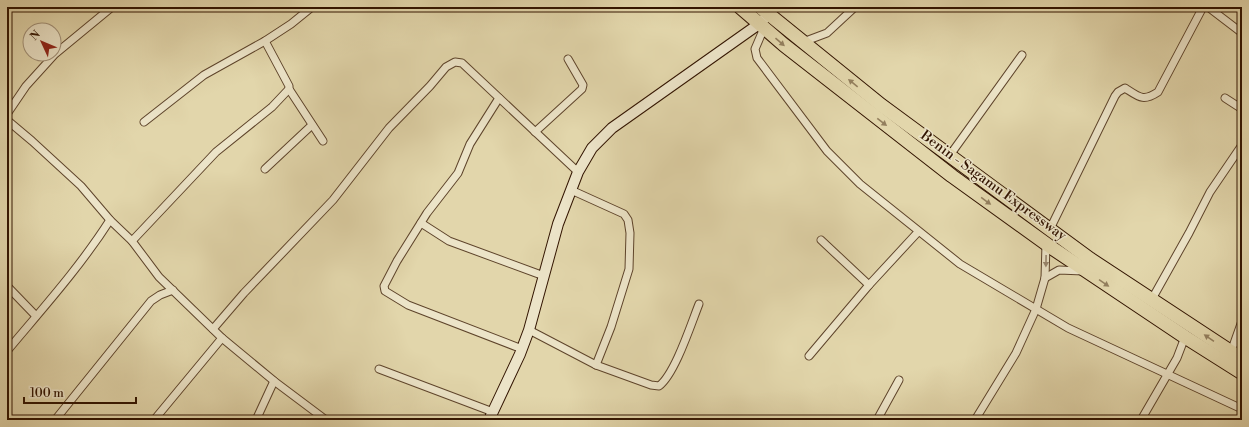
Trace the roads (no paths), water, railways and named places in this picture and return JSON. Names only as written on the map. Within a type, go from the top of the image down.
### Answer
[{"type":"highway","name":"Benin - Sagamu Expressway","points":[[740,7],[784,45],[952,176],[1046,244],[1185,337],[1242,373]]},
{"type":"highway","points":[[764,11],[881,105],[1050,229],[1090,258],[1236,356]]},
{"type":"street","points":[[7,114],[26,86],[55,54],[112,7]]},
{"type":"street","points":[[144,122],[204,75],[265,41],[291,24],[312,7]]},
{"type":"street","points":[[804,42],[826,33],[855,7]]},
{"type":"street","points":[[1050,229],[1115,96],[1125,88],[1143,98],[1150,97],[1158,92],[1203,7]]},
{"type":"street","points":[[1208,7],[1242,33]]},
{"type":"street","points":[[764,11],[762,26],[755,49],[757,58],[827,151],[860,184],[918,232],[960,264],[1068,328],[1242,409]]},
{"type":"street","points":[[379,369],[491,416],[522,349],[529,330],[558,224],[578,172],[592,148],[612,128],[762,26]]},
{"type":"street","points":[[265,41],[289,86],[289,89],[323,141]]},
{"type":"street","points":[[950,155],[1022,55]]},
{"type":"street","points":[[535,132],[582,89],[583,85],[568,59]]},
{"type":"street","points":[[213,329],[332,200],[389,128],[430,86],[446,67],[455,62],[462,63],[578,172]]},
{"type":"street","points":[[132,241],[216,152],[272,107],[289,89]]},
{"type":"street","points":[[499,98],[470,144],[458,173],[421,223],[384,283],[384,286],[385,291],[408,304],[522,349]]},
{"type":"street","points":[[1225,98],[1242,109]]},
{"type":"street","points":[[7,120],[81,186],[110,220],[132,241],[159,277],[222,338],[274,381],[326,420]]},
{"type":"street","points":[[265,169],[312,125]]},
{"type":"street","points":[[1152,299],[1210,192],[1242,145]]},
{"type":"street","points":[[571,190],[624,214],[628,220],[630,233],[629,269],[611,327],[596,365]]},
{"type":"street","points":[[7,351],[94,245],[110,220]]},
{"type":"street","points":[[421,223],[449,241],[544,276]]},
{"type":"street","points":[[809,356],[869,285],[918,232]]},
{"type":"street","points":[[821,240],[869,285]]},
{"type":"street","points":[[975,420],[1016,353],[1036,309],[1045,278],[1046,244]]},
{"type":"street","points":[[1045,278],[1059,270],[1088,272]]},
{"type":"street","points":[[7,286],[36,316]]},
{"type":"street","points":[[55,420],[151,301],[160,295],[173,290]]},
{"type":"street","points":[[529,330],[596,365],[651,385],[659,386],[665,381],[672,370],[699,304]]},
{"type":"street","points":[[1236,356],[1242,321]]},
{"type":"street","points":[[1141,420],[1177,358],[1185,337]]},
{"type":"street","points":[[154,420],[222,338]]},
{"type":"street","points":[[877,420],[899,380]]},
{"type":"street","points":[[256,420],[274,381]]}]
